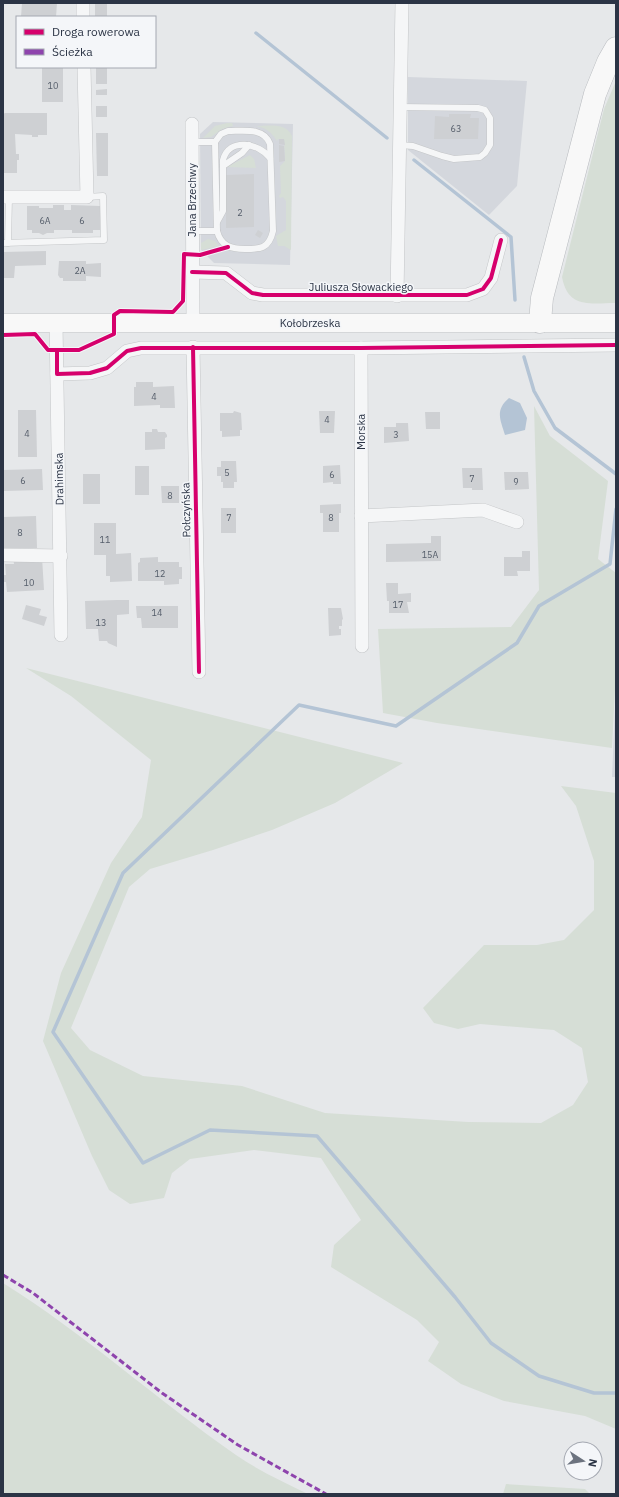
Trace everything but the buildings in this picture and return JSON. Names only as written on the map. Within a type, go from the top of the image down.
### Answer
[{"type":"highway","points":[[540,322],[542,298],[595,94],[608,62],[616,48]]},
{"type":"main road","name":"Kołobrzeska","points":[[3,324],[616,322]]},
{"type":"street","points":[[83,3],[83,16]]},
{"type":"street","name":"Juliusza Słowackiego","points":[[397,296],[402,3]]},
{"type":"street","points":[[6,197],[87,197],[84,68]]},
{"type":"street","name":"Jana Brzechwy","points":[[192,124],[193,323]]},
{"type":"street","name":"Juliusza Słowackiego","points":[[192,272],[226,273],[252,293],[263,295],[467,295],[483,289],[491,278],[502,240]]},
{"type":"street","name":"Drahimska","points":[[56,323],[62,635]]},
{"type":"street","points":[[57,374],[90,373],[107,368],[128,351],[141,348],[361,348],[616,345]]},
{"type":"street","name":"Połczyńska","points":[[193,347],[199,672]]},
{"type":"street","name":"Morska","points":[[361,348],[362,646]]},
{"type":"street","points":[[361,516],[483,510],[517,522]]},
{"type":"street","points":[[3,555],[61,556]]},
{"type":"lane","points":[[399,145],[413,146],[454,159],[480,158],[486,153],[490,145],[490,118],[485,110],[478,108],[400,107]]},
{"type":"lane","points":[[228,131],[257,132],[264,134],[269,140],[270,144],[270,158],[273,232],[270,240],[260,249],[234,249],[226,246],[222,242],[217,231],[215,142],[219,136],[228,131]]},
{"type":"lane","points":[[192,142],[215,142]]},
{"type":"lane","points":[[217,222],[223,211],[224,155],[230,149],[238,145],[249,145],[263,150],[270,158]]},
{"type":"lane","points":[[223,166],[242,153],[249,145]]},
{"type":"lane","points":[[6,197],[6,243],[104,240],[103,196],[87,197]]},
{"type":"lane","points":[[193,231],[217,231]]},
{"type":"shaded area","points":[[408,77],[527,81],[517,186],[489,215],[408,150]]},
{"type":"shaded area","points":[[616,81],[616,303],[589,303],[582,302],[569,295],[562,277],[604,109]]},
{"type":"shaded area","points":[[213,122],[293,124],[290,265],[214,263],[201,250],[200,134]]},
{"type":"shaded area","points":[[232,123],[233,126],[222,129],[211,137],[203,138],[215,126]]},
{"type":"shaded area","points":[[272,125],[281,127],[286,129],[292,136],[291,250],[284,246],[278,246],[276,236],[286,230],[286,201],[283,197],[280,198],[279,196],[281,193],[280,166],[285,161],[284,139],[278,139],[277,141],[268,131],[256,126]]},
{"type":"shaded area","points":[[250,155],[254,159],[256,168],[227,167]]},
{"type":"shaded area","points":[[208,239],[215,241],[219,246],[201,250],[201,243]]},
{"type":"shaded area","points":[[534,406],[550,436],[608,481],[598,559],[616,573],[616,670],[612,748],[437,723],[383,713],[378,629],[511,627],[539,590]]},
{"type":"shaded area","points":[[26,668],[403,763],[335,803],[272,830],[150,869],[129,887],[71,1028],[90,1050],[143,1076],[242,1086],[325,1113],[468,1122],[541,1123],[573,1105],[588,1082],[582,1048],[554,1030],[480,1024],[458,1029],[434,1023],[423,1008],[484,945],[537,945],[564,940],[594,910],[594,861],[576,806],[561,786],[616,793],[616,1429],[585,1416],[504,1401],[461,1384],[428,1361],[439,1342],[417,1320],[331,1267],[334,1245],[361,1220],[321,1158],[254,1150],[190,1159],[172,1173],[164,1198],[130,1204],[109,1190],[92,1156],[43,1041],[61,973],[111,863],[142,817],[151,760],[71,696]]},
{"type":"shaded area","points":[[616,684],[616,777],[612,777]]},
{"type":"shaded area","points":[[3,1283],[92,1345],[236,1455],[263,1471],[308,1494],[3,1494]]},
{"type":"shaded area","points":[[506,1484],[585,1489],[590,1494],[503,1494]]},
{"type":"water","points":[[509,398],[520,403],[527,418],[525,430],[505,435],[500,419],[500,411]]},
{"type":"waterway","points":[[256,33],[387,138]]},
{"type":"waterway","points":[[414,160],[511,237],[515,300]]},
{"type":"waterway","points":[[524,357],[534,391],[555,428],[616,474]]},
{"type":"waterway","points":[[616,509],[610,564],[539,606],[517,643],[396,726],[299,705],[123,873],[53,1032],[143,1163],[210,1130],[317,1136],[455,1297],[491,1343],[539,1376],[594,1393],[616,1393]]},
{"type":"marked path","points":[[3,1275],[33,1293],[162,1393],[238,1445],[326,1494]]},
{"type":"cycle path","points":[[192,272],[226,273],[252,293],[263,295],[467,295],[483,289],[491,278],[501,240]]},
{"type":"cycle path","points":[[3,335],[35,334],[48,350],[79,350],[114,334],[114,315],[120,311],[173,312],[183,301],[184,254],[200,255],[228,247]]},
{"type":"cycle path","points":[[57,350],[57,374],[90,373],[107,368],[127,351],[141,348],[361,348],[616,345]]},
{"type":"cycle path","points":[[193,347],[199,672]]}]
